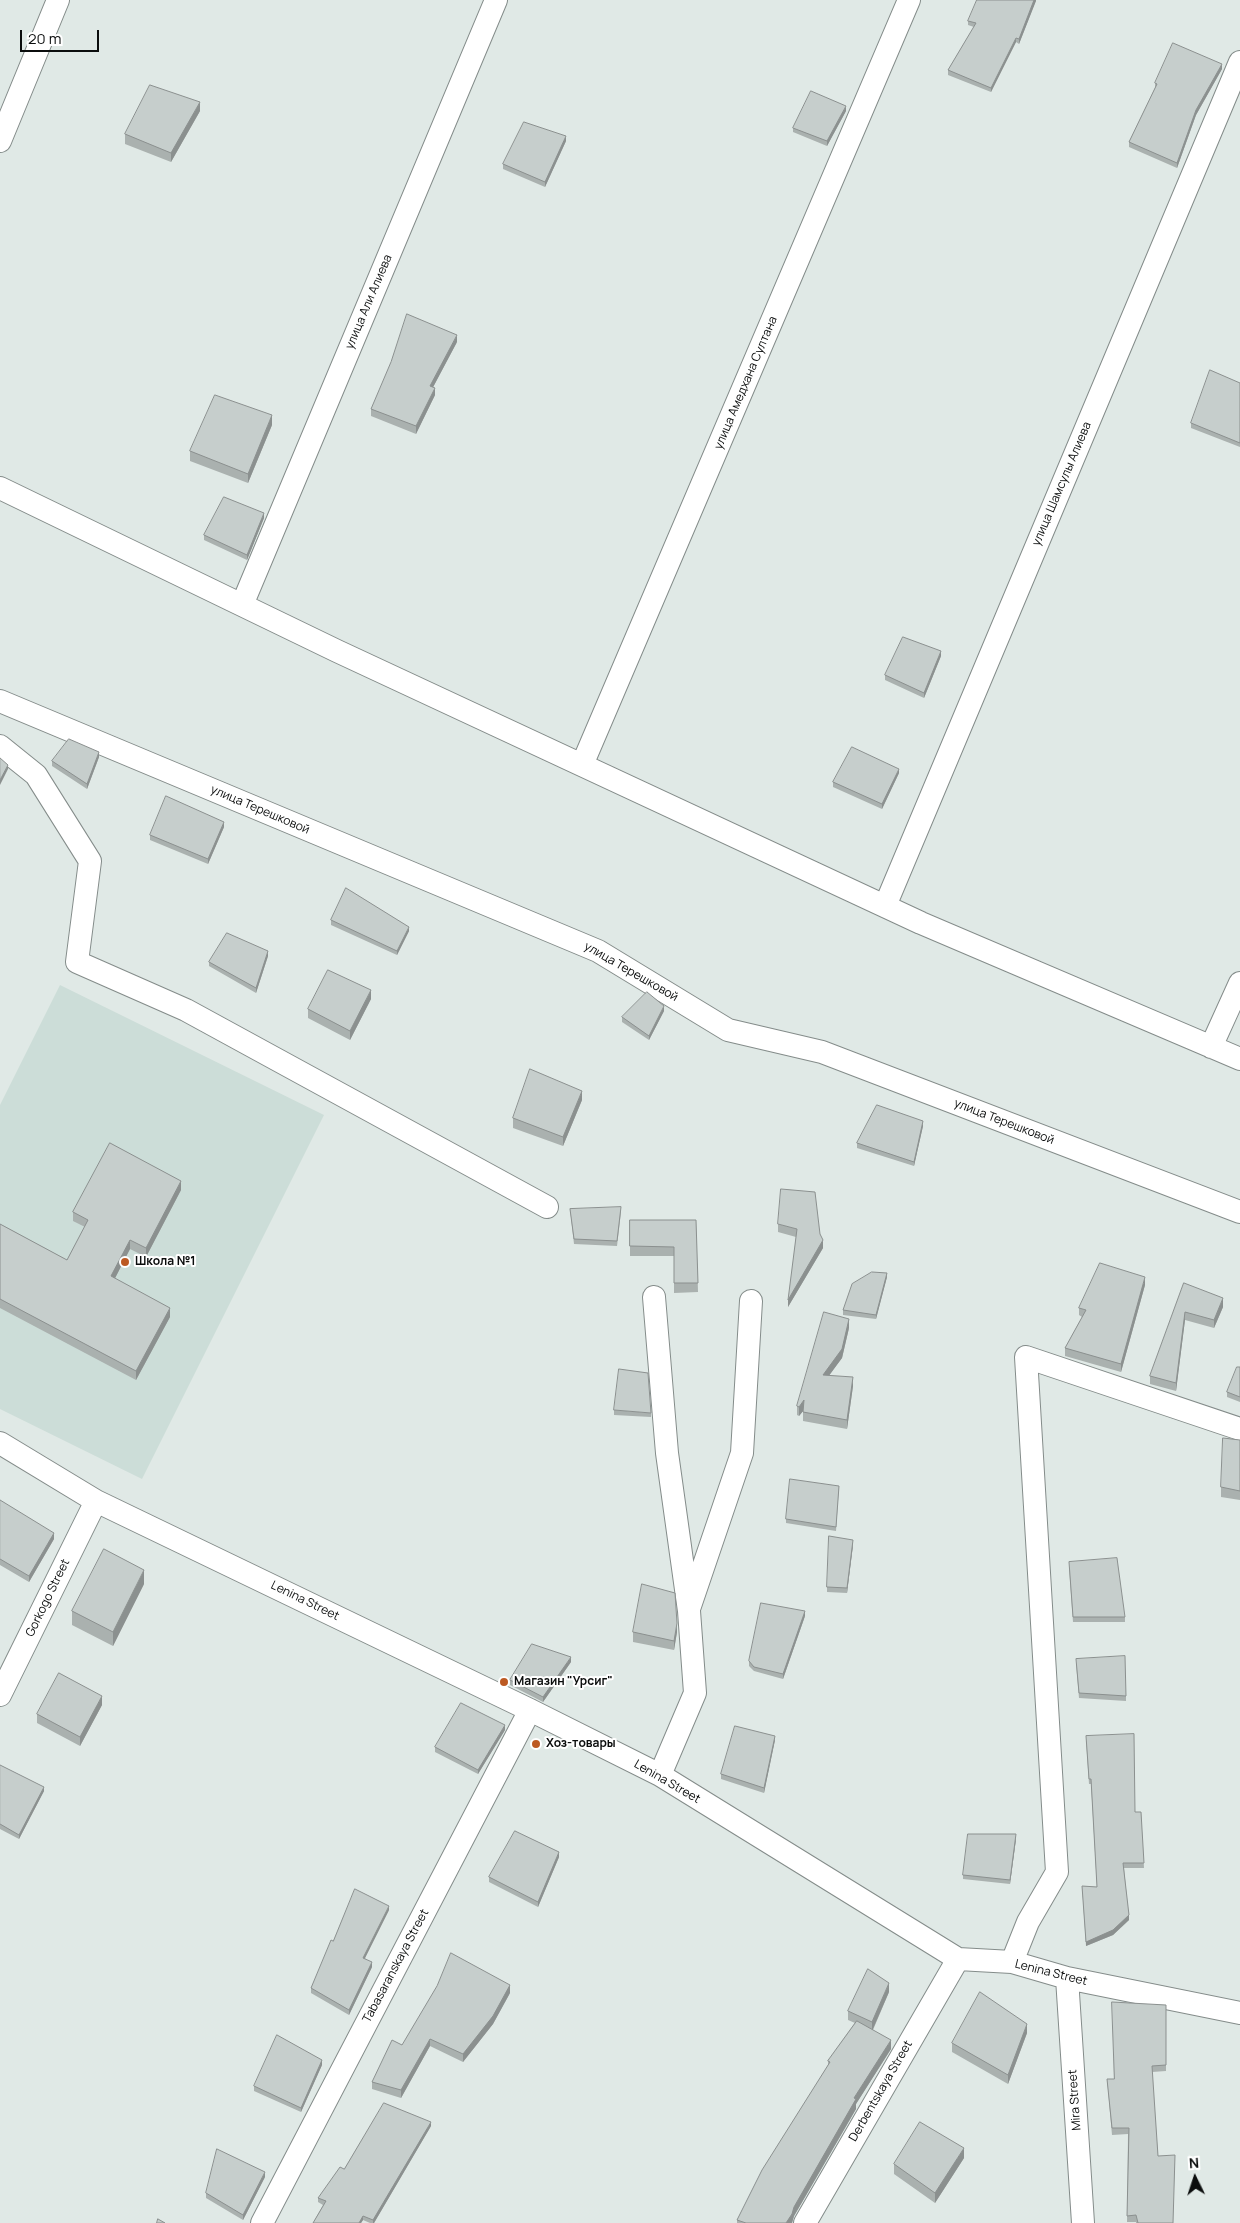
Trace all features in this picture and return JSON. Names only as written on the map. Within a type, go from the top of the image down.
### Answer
[{"type":"street","points":[[0,141],[58,0]]},
{"type":"street","name":"улица Али Алиева","points":[[242,605],[496,0]]},
{"type":"street","name":"улица Амедхана Султана","points":[[582,765],[909,0]]},
{"type":"street","name":"улица Шамсулы Алиева","points":[[885,906],[1240,62]]},
{"type":"street","points":[[0,488],[242,605],[885,906],[1240,1059]]},
{"type":"street","name":"улица Терешковой","points":[[0,701],[598,950],[728,1030],[822,1052],[1240,1212]]},
{"type":"street","points":[[0,746],[36,775],[90,861],[77,962],[186,1010],[547,1207]]},
{"type":"street","points":[[1211,1047],[1240,984]]},
{"type":"street","points":[[654,1298],[667,1453],[689,1611],[695,1693],[660,1775]]},
{"type":"street","points":[[689,1611],[742,1453],[751,1301]]},
{"type":"street","points":[[1012,1962],[1028,1922],[1057,1872],[1026,1357],[1240,1429]]},
{"type":"street","name":"Lenina Street","points":[[0,1443],[96,1501],[530,1710],[660,1775],[958,1959],[1012,1962],[1067,1978],[1240,2013]]},
{"type":"street","name":"Gorkogo Street","points":[[0,1695],[96,1501]]},
{"type":"street","name":"Tabasaranskaya Street","points":[[262,2223],[530,1710]]},
{"type":"street","name":"Derbentskaya Street","points":[[805,2223],[958,1959]]},
{"type":"street","name":"Mira Street","points":[[1067,1978],[1083,2223]]},
{"type":"shaded area","name":"Школа №1","points":[[60,985],[324,1115],[142,1479],[0,1409],[0,1105]]},
{"type":"building","points":[[977,0],[1034,0],[1019,39],[1016,38],[991,88],[948,70],[976,23],[968,21]]},
{"type":"building","points":[[1173,43],[1222,64],[1196,110],[1177,163],[1129,142],[1157,84],[1155,83]]},
{"type":"building","points":[[150,85],[200,102],[171,153],[125,134]]},
{"type":"building","points":[[811,91],[846,106],[827,141],[793,128]]},
{"type":"building","points":[[524,122],[566,136],[545,182],[503,164]]},
{"type":"building","points":[[407,314],[457,335],[430,386],[435,388],[416,426],[371,409],[391,362]]},
{"type":"building","points":[[1210,370],[1240,383],[1240,443],[1191,423]]},
{"type":"building","points":[[215,395],[272,415],[248,474],[190,451]]},
{"type":"building","points":[[224,497],[264,513],[247,555],[204,535]]},
{"type":"building","points":[[903,637],[941,651],[924,693],[885,675]]},
{"type":"building","points":[[69,739],[99,752],[87,784],[52,761]]},
{"type":"building","points":[[852,747],[899,769],[882,804],[833,782]]},
{"type":"building","points":[[0,758],[8,765],[0,780]]},
{"type":"building","points":[[166,796],[224,822],[208,859],[150,835]]},
{"type":"building","points":[[346,888],[409,927],[397,951],[331,920]]},
{"type":"building","points":[[227,933],[268,951],[256,988],[209,962]]},
{"type":"building","points":[[328,970],[371,990],[350,1031],[308,1009]]},
{"type":"building","points":[[647,992],[664,1006],[649,1036],[622,1017]]},
{"type":"building","points":[[530,1069],[582,1091],[563,1137],[513,1118]]},
{"type":"building","points":[[877,1105],[923,1121],[914,1162],[857,1143]]},
{"type":"building","points":[[110,1143],[181,1181],[146,1248],[130,1240],[111,1276],[170,1308],[136,1371],[0,1299],[0,1224],[67,1260],[88,1220],[73,1212]]},
{"type":"building","points":[[781,1189],[815,1192],[820,1234],[823,1240],[788,1300],[797,1229],[778,1224]]},
{"type":"building","points":[[621,1207],[617,1241],[574,1239],[570,1209]]},
{"type":"building","points":[[630,1220],[696,1220],[698,1283],[674,1283],[674,1247],[630,1246]]},
{"type":"building","points":[[1100,1263],[1145,1277],[1121,1364],[1065,1348],[1086,1310],[1079,1308]]},
{"type":"building","points":[[872,1272],[887,1273],[876,1315],[843,1310],[852,1284]]},
{"type":"building","points":[[1184,1283],[1223,1298],[1214,1320],[1185,1312],[1176,1383],[1150,1376]]},
{"type":"building","points":[[824,1312],[849,1319],[842,1349],[823,1375],[853,1377],[847,1420],[803,1412],[804,1400],[799,1407],[797,1406]]},
{"type":"building","points":[[1237,1367],[1240,1367],[1240,1397],[1227,1392]]},
{"type":"building","points":[[619,1369],[648,1373],[651,1413],[614,1410]]},
{"type":"building","points":[[1223,1438],[1240,1440],[1240,1491],[1221,1487]]},
{"type":"building","points":[[790,1479],[839,1486],[836,1527],[786,1519]]},
{"type":"building","points":[[0,1500],[54,1533],[29,1576],[0,1559]]},
{"type":"building","points":[[829,1536],[853,1540],[847,1588],[827,1587]]},
{"type":"building","points":[[104,1549],[144,1570],[113,1632],[72,1611]]},
{"type":"building","points":[[1117,1558],[1125,1617],[1073,1617],[1069,1562]]},
{"type":"building","points":[[642,1584],[675,1593],[677,1623],[674,1641],[633,1632]]},
{"type":"building","points":[[761,1603],[805,1611],[783,1674],[754,1667],[749,1661]]},
{"type":"building","points":[[532,1644],[571,1657],[543,1697],[510,1680]]},
{"type":"building","points":[[1125,1656],[1126,1696],[1079,1693],[1076,1659]]},
{"type":"building","points":[[59,1673],[102,1696],[80,1737],[37,1714]]},
{"type":"building","points":[[461,1703],[505,1725],[478,1770],[435,1747]]},
{"type":"building","points":[[735,1726],[775,1736],[764,1788],[721,1774]]},
{"type":"building","points":[[1134,1734],[1135,1812],[1141,1812],[1144,1863],[1123,1863],[1129,1915],[1113,1930],[1086,1942],[1082,1886],[1097,1887],[1091,1779],[1089,1779],[1086,1736]]},
{"type":"building","points":[[0,1765],[44,1787],[19,1835],[0,1824]]},
{"type":"building","points":[[515,1831],[559,1852],[538,1902],[489,1877]]},
{"type":"building","points":[[968,1834],[1016,1834],[1010,1880],[963,1875]]},
{"type":"building","points":[[355,1889],[389,1906],[363,1958],[372,1962],[349,2010],[311,1988]]},
{"type":"building","points":[[451,1953],[510,1985],[493,2016],[463,2054],[430,2039],[401,2090],[372,2082],[392,2040],[402,2045],[437,1986]]},
{"type":"building","points":[[868,1969],[889,1983],[872,2022],[848,2011]]},
{"type":"building","points":[[980,1992],[1027,2024],[1008,2075],[952,2043]]},
{"type":"building","points":[[1112,2002],[1166,2005],[1166,2065],[1152,2066],[1158,2156],[1175,2155],[1173,2223],[1138,2223],[1136,2215],[1127,2216],[1129,2128],[1112,2128],[1107,2079],[1114,2079]]},
{"type":"building","points":[[857,2021],[891,2040],[854,2098],[856,2099],[794,2207],[792,2214],[786,2223],[746,2223],[737,2220],[762,2170],[830,2062],[828,2061]]},
{"type":"building","points":[[277,2035],[322,2060],[301,2108],[254,2086]]},
{"type":"building","points":[[384,2103],[431,2122],[373,2220],[363,2216],[359,2223],[313,2223],[326,2201],[318,2198],[340,2167],[344,2169]]},
{"type":"building","points":[[920,2122],[964,2148],[935,2193],[894,2164]]},
{"type":"building","points":[[217,2149],[265,2172],[243,2215],[206,2193]]},
{"type":"building","points":[[158,2219],[165,2223],[157,2223]]},
{"type":"place","name":"Школа №1","points":[[125,1262]]},
{"type":"place","name":"Магазин \"Урсиг\"","points":[[504,1682]]},
{"type":"place","name":"Хоз-товары","points":[[536,1744]]}]
